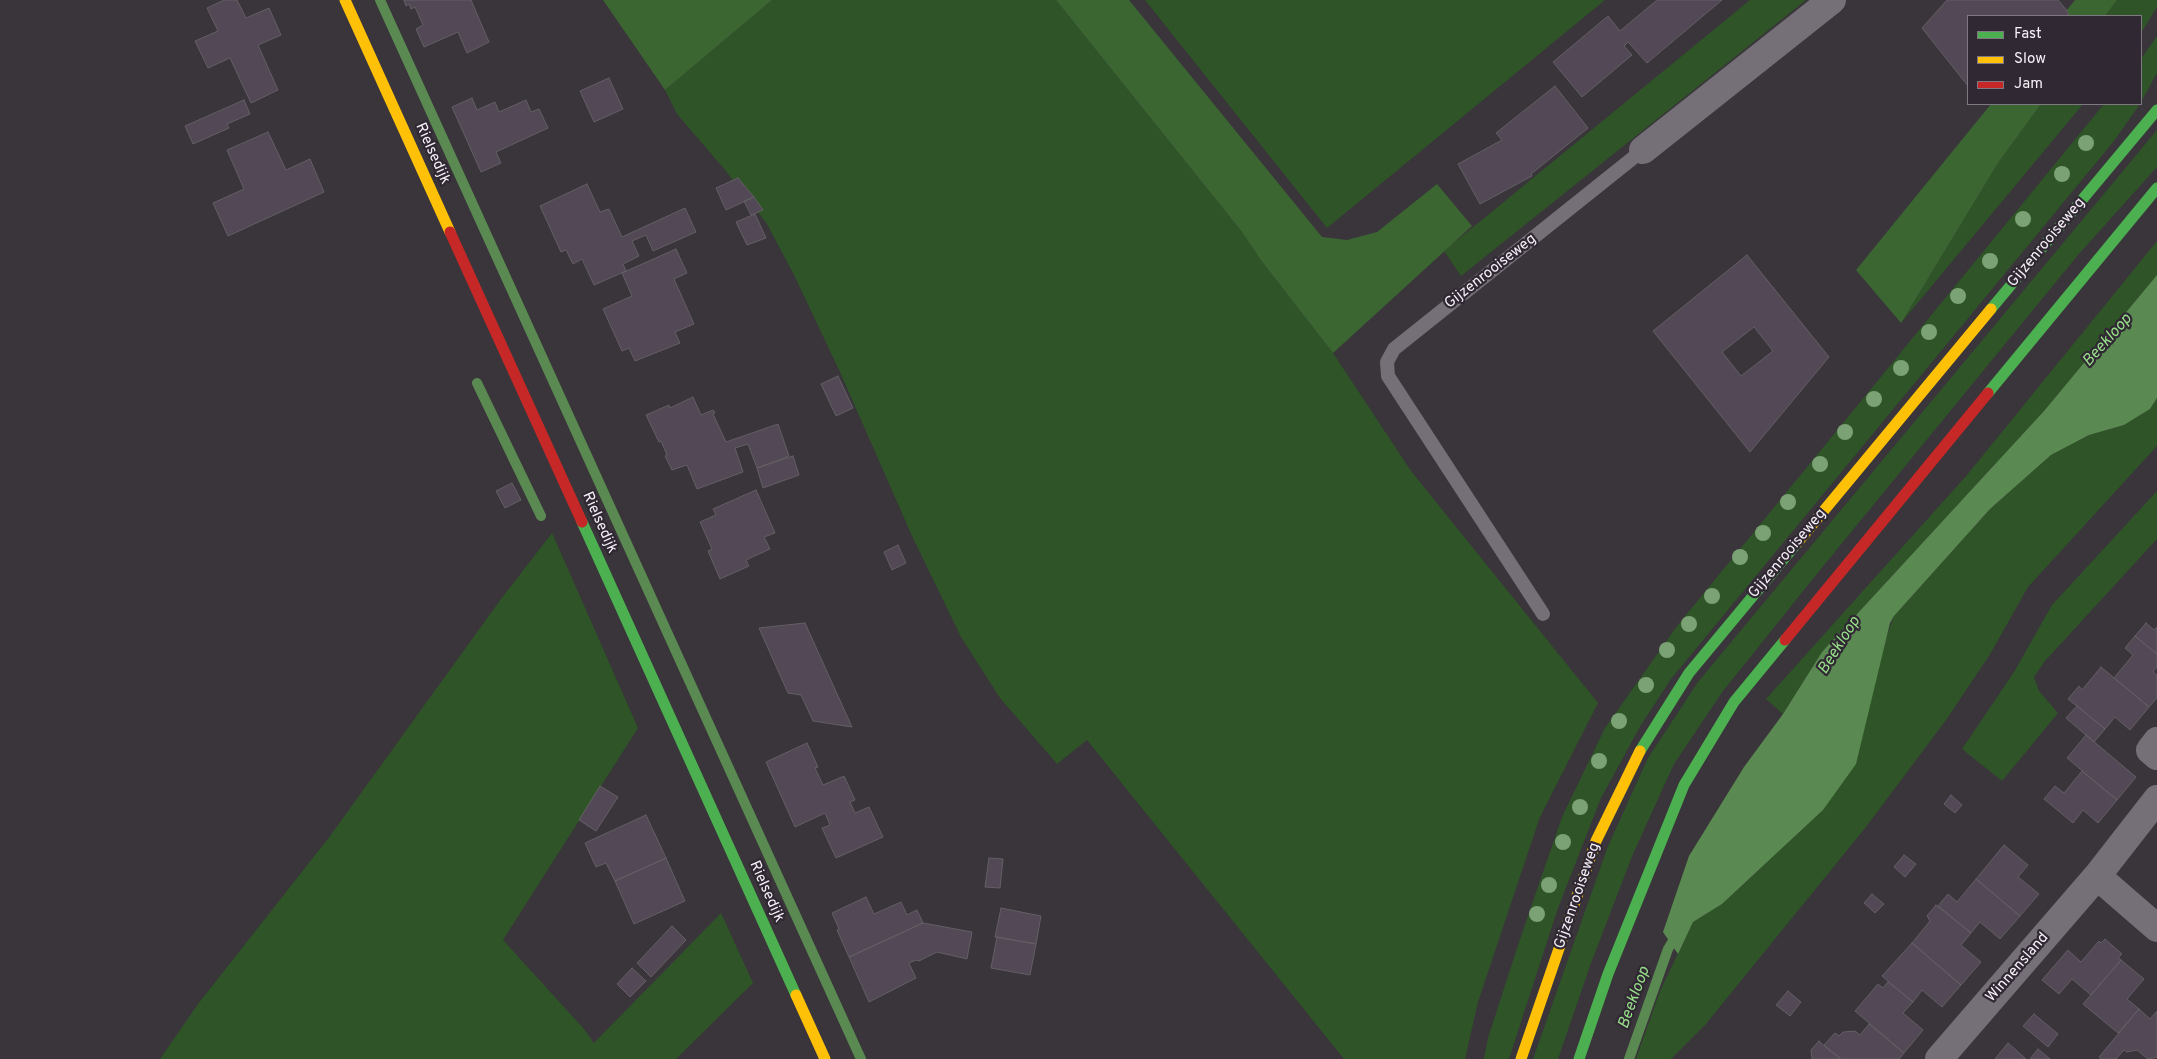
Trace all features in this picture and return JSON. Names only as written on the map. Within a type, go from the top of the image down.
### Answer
[{"type":"main road","name":"Rielsedijk","points":[[345,0],[825,1059]]},
{"type":"main road","name":"Gijzenrooiseweg","points":[[1520,1059],[1596,841],[1640,750],[1690,673],[2157,110]]},
{"type":"main road","points":[[1579,1059],[1608,974],[1684,785],[1734,702],[2157,188]]},
{"type":"street","name":"Gijzenrooiseweg","points":[[1643,150],[1832,0]]},
{"type":"street","points":[[2157,741],[2150,750],[2157,756]]},
{"type":"street","name":"Winnensland","points":[[1939,1059],[2097,876],[2157,799]]},
{"type":"street","points":[[2097,876],[2157,928]]},
{"type":"lane","name":"Gijzenrooiseweg","points":[[1543,614],[1388,376],[1387,362],[1394,349],[1643,150]]},
{"type":"shaded area","points":[[603,0],[772,0],[665,90]]},
{"type":"shaded area","points":[[772,0],[1056,0],[1242,232],[1260,259],[1333,353],[1411,471],[1598,703],[1540,817],[1478,1002],[1465,1059],[1344,1059],[1087,740],[1057,764],[1000,698],[961,637],[912,536],[840,372],[794,275],[767,224],[725,170],[677,114],[665,90]]},
{"type":"shaded area","points":[[1056,0],[1129,0],[1322,237],[1347,240],[1377,232],[1437,184],[1472,226],[1333,353],[1260,259],[1242,232]]},
{"type":"shaded area","points":[[1145,0],[1605,0],[1327,228]]},
{"type":"shaded area","points":[[1750,0],[1806,0],[1461,276],[1444,251]]},
{"type":"shaded area","points":[[2075,0],[2117,0],[2106,15],[2063,15]]},
{"type":"shaded area","points":[[2117,0],[2157,0],[2157,7],[2142,31],[2142,15],[2106,15]]},
{"type":"shaded area","points":[[2157,36],[2157,73],[2142,100],[2142,58]]},
{"type":"shaded area","points":[[1990,105],[2040,105],[1998,163],[1901,323],[1856,270]]},
{"type":"shaded area","points":[[2040,105],[2082,105],[1901,323],[1998,163]]},
{"type":"shaded area","points":[[2103,105],[2139,105],[2114,141],[1671,679],[1641,725],[1601,798],[1558,908],[1509,1059],[1484,1059],[1488,1038],[1562,817],[1605,728],[1677,626]]},
{"type":"shaded area","points":[[2157,130],[2157,167],[2078,255],[1723,691],[1674,764],[1633,854],[1591,963],[1558,1059],[1533,1059],[1608,846],[1648,758],[1698,682]]},
{"type":"shaded area","points":[[2157,241],[2157,275],[2044,411],[1822,652],[1783,714],[1766,699],[1967,475]]},
{"type":"shaded area","points":[[2157,398],[2157,446],[2028,587],[1989,656],[1946,720],[1866,827],[1705,1025],[1671,1059],[1636,1059],[1660,991],[1693,922],[1722,904],[1823,810],[1894,616],[1990,509],[2051,455],[2089,435],[2124,425],[2150,409]]},
{"type":"shaded area","points":[[2157,491],[2157,539],[2045,661],[2034,677],[2039,691],[2058,713],[2002,781],[1962,749],[2014,672],[2052,605]]},
{"type":"shaded area","points":[[552,533],[638,728],[503,940],[584,1029],[594,1043],[721,913],[753,983],[676,1059],[160,1059],[198,1004],[330,836],[501,599]]},
{"type":"water","points":[[2157,275],[2157,398],[2150,409],[2124,425],[2089,435],[2051,455],[1990,509],[1894,616],[1890,623],[1856,764],[1823,810],[1722,904],[1693,922],[1678,954],[1663,932],[1689,856],[1744,767],[1783,714],[1822,652],[2044,411]]},
{"type":"building","points":[[224,0],[237,0],[246,18],[269,8],[281,35],[258,45],[278,90],[251,103],[230,58],[208,68],[195,41],[218,31],[207,8]]},
{"type":"building","points":[[404,0],[471,0],[489,42],[467,53],[458,32],[424,47],[416,29],[423,25],[415,7],[411,9],[409,4],[406,6]]},
{"type":"building","points":[[1657,0],[1722,0],[1647,63],[1628,42],[1624,46],[1632,55],[1582,97],[1553,62],[1608,16],[1620,31]]},
{"type":"building","points":[[1947,0],[2058,0],[2069,13],[2067,15],[1967,15],[1967,85],[1922,28]]},
{"type":"building","points":[[609,78],[623,109],[594,122],[580,91]]},
{"type":"building","points":[[1555,86],[1588,128],[1531,174],[1532,176],[1480,204],[1458,164],[1502,140],[1496,133]]},
{"type":"building","points":[[472,98],[477,110],[495,102],[499,112],[526,100],[531,112],[539,109],[548,128],[496,152],[501,163],[481,172],[452,107]]},
{"type":"building","points":[[244,100],[250,114],[227,124],[229,128],[193,144],[185,126]]},
{"type":"building","points":[[268,132],[286,170],[310,159],[324,192],[228,236],[213,203],[244,189],[227,150]]},
{"type":"building","points":[[738,178],[754,197],[726,210],[716,188]]},
{"type":"building","points":[[587,184],[600,212],[609,209],[622,237],[685,208],[696,232],[653,251],[646,235],[632,241],[639,256],[623,264],[626,271],[594,285],[582,259],[573,264],[566,250],[561,252],[540,206]]},
{"type":"building","points":[[754,197],[763,210],[751,215],[744,201]]},
{"type":"building","points":[[755,214],[766,238],[747,245],[736,222]]},
{"type":"building","points":[[676,249],[687,273],[674,279],[694,324],[675,332],[680,343],[635,361],[629,348],[622,351],[603,309],[632,296],[622,273]]},
{"type":"building","points":[[1747,255],[1829,357],[1750,452],[1653,331]],"holes":[[[1754,327],[1773,351],[1741,376],[1722,352]]]},
{"type":"building","points":[[838,376],[853,408],[836,416],[821,384]]},
{"type":"building","points":[[693,397],[701,415],[713,410],[715,413],[713,414],[726,442],[778,424],[789,456],[757,468],[748,444],[735,448],[743,472],[697,489],[687,465],[672,470],[665,456],[667,455],[661,441],[659,442],[646,415],[669,405],[670,408]]},
{"type":"building","points":[[793,456],[799,475],[763,488],[757,468]]},
{"type":"building","points":[[512,483],[521,500],[505,508],[496,491]]},
{"type":"building","points":[[756,490],[775,533],[764,537],[770,549],[746,560],[749,566],[720,579],[708,551],[712,549],[700,522],[716,515],[713,509]]},
{"type":"building","points":[[898,545],[906,563],[892,570],[884,552]]},
{"type":"building","points":[[805,623],[852,727],[813,721],[801,695],[788,693],[759,628]]},
{"type":"building","points":[[2146,623],[2154,630],[2157,627],[2157,654],[2135,636]]},
{"type":"building","points":[[2135,636],[2157,654],[2157,667],[2153,672],[2157,675],[2157,698],[2149,707],[2114,678],[2133,655],[2125,648]]},
{"type":"building","points":[[2101,667],[2149,707],[2130,730],[2115,717],[2105,729],[2068,699],[2079,686],[2082,690]]},
{"type":"building","points":[[2077,706],[2105,729],[2094,742],[2066,718]]},
{"type":"building","points":[[2086,735],[2136,777],[2117,800],[2067,758]]},
{"type":"building","points":[[807,743],[818,767],[815,768],[823,785],[844,776],[855,800],[850,802],[855,813],[869,807],[883,837],[836,858],[822,828],[830,825],[825,813],[795,827],[766,762]]},
{"type":"building","points":[[2082,771],[2117,800],[2098,823],[2083,810],[2073,823],[2044,799],[2055,786],[2064,793]]},
{"type":"building","points":[[600,786],[618,797],[596,831],[579,820]]},
{"type":"building","points":[[1951,795],[1962,805],[1955,813],[1944,804]]},
{"type":"building","points":[[646,815],[666,858],[615,881],[606,863],[596,867],[585,843]]},
{"type":"building","points":[[2004,845],[2028,865],[2018,877],[2039,894],[2020,916],[1976,879]]},
{"type":"building","points":[[1904,855],[1916,864],[1905,877],[1894,867]]},
{"type":"building","points":[[666,858],[685,901],[634,924],[615,881]]},
{"type":"building","points":[[989,858],[1003,859],[1000,888],[985,887]]},
{"type":"building","points":[[1976,879],[2020,916],[2000,939],[1980,922],[1971,933],[1938,906],[1948,894],[1957,902]]},
{"type":"building","points":[[1872,894],[1884,904],[1875,913],[1864,903]]},
{"type":"building","points":[[866,897],[874,914],[901,902],[907,915],[917,910],[923,923],[849,957],[832,913]]},
{"type":"building","points":[[1936,905],[1971,933],[1961,945],[1981,962],[1961,985],[1912,943],[1930,921],[1927,916]]},
{"type":"building","points":[[1001,908],[1041,916],[1036,944],[995,937]]},
{"type":"building","points":[[923,923],[972,932],[967,959],[937,952],[919,961],[916,960],[909,963],[916,978],[869,1002],[849,957]]},
{"type":"building","points":[[672,926],[686,940],[651,977],[637,963]]},
{"type":"building","points":[[997,937],[1036,944],[1030,975],[991,968]]},
{"type":"building","points":[[2105,939],[2122,954],[2118,958],[2121,960],[2091,995],[2072,979],[2059,994],[2042,980],[2068,950],[2081,962],[2099,941],[2101,943]]},
{"type":"building","points":[[1912,943],[1961,985],[1942,1007],[1922,990],[1913,1002],[1882,976]]},
{"type":"building","points":[[2121,960],[2144,979],[2127,999],[2139,1009],[2118,1033],[2083,1004]]},
{"type":"building","points":[[632,968],[646,981],[630,997],[617,984]]},
{"type":"building","points":[[1888,982],[1913,1002],[1903,1013],[1923,1030],[1904,1053],[1855,1011],[1878,984],[1883,988]]},
{"type":"building","points":[[1788,991],[1801,1002],[1790,1016],[1776,1005]]},
{"type":"building","points":[[2139,1009],[2150,1019],[2157,1011],[2157,1057],[2148,1059],[2137,1050],[2127,1052],[2124,1050],[2116,1059],[2101,1059],[2099,1057]]},
{"type":"building","points":[[2034,1014],[2058,1034],[2048,1047],[2023,1026]]},
{"type":"building","points":[[1869,1024],[1904,1053],[1899,1059],[1841,1059],[1824,1045],[1835,1033],[1839,1036],[1843,1032],[1855,1031],[1860,1035]]},
{"type":"building","points":[[1819,1041],[1841,1059],[1812,1059],[1811,1050]]},
{"type":"building","points":[[2008,1043],[2026,1059],[1995,1059]]},
{"type":"building","points":[[2038,1049],[2050,1059],[2030,1059]]},
{"type":"waterway","points":[[380,0],[861,1059]]},
{"type":"waterway","points":[[477,383],[541,516]]},
{"type":"waterway","name":"Beekloop","points":[[1629,1059],[1668,949],[1677,934]]},
{"type":"traffic: fast","points":[[1991,309],[2157,110]]},
{"type":"traffic: fast","points":[[1988,393],[2157,188]]},
{"type":"traffic: fast","points":[[582,522],[796,995]]},
{"type":"traffic: fast","points":[[1640,751],[1689,673],[1797,543]]},
{"type":"traffic: fast","points":[[1579,1059],[1608,974],[1684,785],[1734,702],[1785,640]]},
{"type":"traffic: slow","points":[[345,0],[450,232]]},
{"type":"traffic: slow","points":[[1797,543],[1991,309]]},
{"type":"traffic: slow","points":[[1521,1059],[1596,841],[1640,751]]},
{"type":"traffic: slow","points":[[796,995],[825,1059]]},
{"type":"traffic: jam","points":[[450,232],[582,522]]},
{"type":"traffic: jam","points":[[1785,640],[1988,393]]}]
